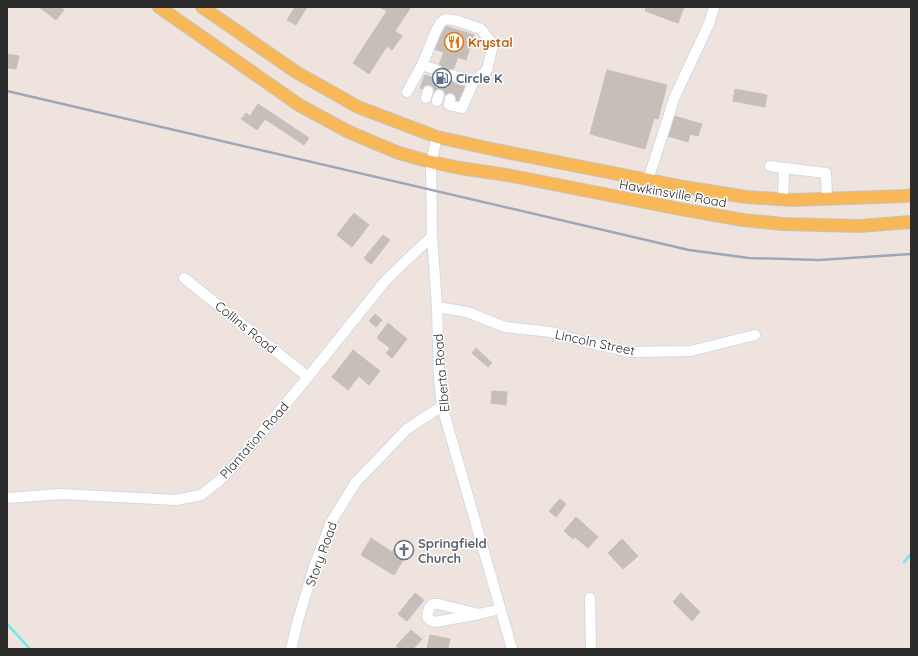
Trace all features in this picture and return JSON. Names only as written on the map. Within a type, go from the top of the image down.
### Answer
[{"type":"main road","name":"Hawkinsville Road","points":[[159,7],[299,105],[347,131],[399,153],[460,168],[507,175],[743,220],[783,224],[859,226],[911,222]]},
{"type":"main road","name":"Hawkinsville Road","points":[[202,7],[296,72],[358,107],[437,137],[684,187],[746,196],[793,200],[911,195]]},
{"type":"street","points":[[648,180],[675,96],[709,24],[714,7]]},
{"type":"street","points":[[407,92],[422,65],[441,22],[446,19],[455,20],[481,29],[493,45],[487,70],[474,81],[462,108],[449,105],[450,99]]},
{"type":"street","points":[[422,65],[435,73]]},
{"type":"street","points":[[455,79],[474,81]]},
{"type":"street","name":"Elberta Road","points":[[437,137],[432,162],[432,236],[437,307],[439,377],[442,406],[512,649]]},
{"type":"street","points":[[770,166],[826,173],[827,199]]},
{"type":"street","points":[[783,200],[784,168]]},
{"type":"street","name":"Plantation Road","points":[[7,498],[61,494],[176,500],[201,494],[232,468],[386,280],[432,236]]},
{"type":"street","name":"Collins Road","points":[[184,278],[308,377]]},
{"type":"street","name":"Lincoln Street","points":[[437,307],[468,312],[505,327],[551,332],[585,342],[632,352],[690,351],[755,335]]},
{"type":"street","name":"Story Road","points":[[291,649],[315,564],[331,522],[356,482],[407,429],[442,406]]},
{"type":"street","points":[[590,598],[591,649]]},
{"type":"street","points":[[479,614],[500,609]]},
{"type":"building","points":[[39,7],[60,7],[64,10],[56,20]]},
{"type":"building","points":[[295,7],[307,7],[296,25],[287,20]]},
{"type":"building","points":[[411,7],[395,31],[402,36],[392,50],[387,46],[369,74],[353,63],[387,11],[381,8]]},
{"type":"building","points":[[646,7],[684,7],[678,23],[645,11]]},
{"type":"building","name":"Krystal","points":[[442,25],[474,35],[466,60],[434,49]]},
{"type":"building","name":"Circle K","points":[[444,52],[458,57],[449,81],[465,87],[459,103],[420,88],[425,75],[434,78]]},
{"type":"building","points":[[7,54],[19,56],[16,69],[7,68]]},
{"type":"building","points":[[607,70],[667,85],[658,119],[654,118],[645,149],[590,134]]},
{"type":"building","points":[[735,89],[767,95],[765,107],[733,101]]},
{"type":"building","points":[[258,104],[309,138],[304,145],[265,119],[257,130],[241,119],[246,113],[250,116]]},
{"type":"building","points":[[674,116],[702,124],[698,136],[690,134],[688,142],[668,136]]},
{"type":"building","points":[[354,213],[369,225],[352,247],[337,235]]},
{"type":"building","points":[[383,235],[390,240],[371,264],[364,258]]},
{"type":"building","points":[[375,314],[382,320],[376,327],[369,321]]},
{"type":"building","points":[[388,323],[407,339],[392,358],[386,353],[390,348],[377,338]]},
{"type":"building","points":[[476,348],[492,363],[488,367],[472,353]]},
{"type":"building","points":[[353,350],[380,371],[369,385],[359,376],[348,390],[332,377]]},
{"type":"building","points":[[492,391],[507,392],[506,405],[491,403]]},
{"type":"building","points":[[560,499],[566,504],[556,517],[549,511]]},
{"type":"building","points":[[576,517],[598,537],[588,548],[575,537],[573,539],[564,531]]},
{"type":"building","points":[[371,538],[392,552],[395,547],[407,554],[394,575],[361,555]]},
{"type":"building","points":[[622,539],[638,556],[623,569],[608,553]]},
{"type":"building","points":[[415,593],[424,600],[407,621],[398,614]]},
{"type":"building","points":[[681,593],[700,612],[692,621],[673,602]]},
{"type":"building","points":[[411,630],[422,639],[413,649],[400,649],[396,646]]},
{"type":"building","points":[[430,635],[450,639],[448,649],[427,649]]},
{"type":"waterway","points":[[904,562],[911,554]]},
{"type":"waterway","points":[[7,624],[30,649]]},
{"type":"tunnel","points":[[439,95],[446,73]]},
{"type":"tunnel","points":[[428,91],[433,77]]},
{"type":"tunnel","points":[[450,99],[456,84]]},
{"type":"railway","points":[[7,91],[689,250],[749,258],[819,260],[911,254]]},
{"type":"place","name":"Krystal","points":[[454,42]]},
{"type":"place","name":"Circle K","points":[[442,78]]},
{"type":"place","name":"Springfield Church","points":[[404,550]]}]
